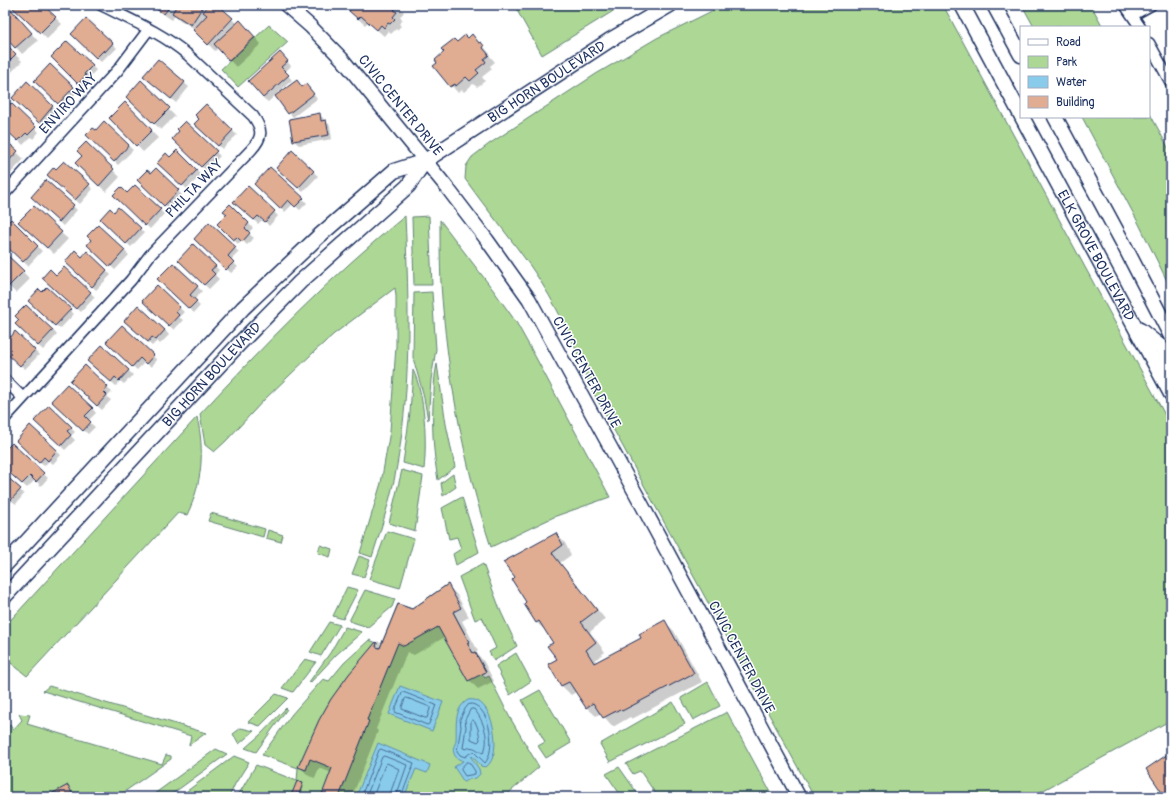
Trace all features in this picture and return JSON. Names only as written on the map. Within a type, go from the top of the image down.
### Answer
[{"type":"main road","name":"BIG HORN BOULEVARD","points":[[5,565],[243,308],[318,237],[394,170],[425,161],[610,40],[670,5]]},
{"type":"main road","name":"ELK GROVE BOULEVARD","points":[[962,5],[1020,112]]},
{"type":"main road","points":[[994,5],[1020,53]]},
{"type":"main road","name":"ELK GROVE BOULEVARD","points":[[1023,118],[1171,394]]},
{"type":"main road","name":"ELK GROVE BOULEVARD","points":[[1056,118],[1171,336]]},
{"type":"main road","name":"BIG HORN BOULEVARD","points":[[5,596],[239,344],[300,282],[408,186],[425,161]]},
{"type":"main road","points":[[1135,326],[1161,347],[1171,366]]},
{"type":"street","name":"PHILTA WAY","points":[[5,418],[131,280],[150,255],[251,150],[260,138],[260,128],[258,122],[178,46],[149,29],[101,5]]},
{"type":"street","name":"CIVIC CENTER DRIVE","points":[[286,5],[310,26],[343,60],[487,240],[529,299],[641,503],[799,797]]},
{"type":"street","points":[[1125,5],[1139,26]]},
{"type":"street","points":[[1132,15],[1151,5]]},
{"type":"street","name":"ENVIRO WAY","points":[[5,193],[118,70],[149,29]]},
{"type":"street","points":[[1150,45],[1171,81]]},
{"type":"street","points":[[5,380],[23,398]]},
{"type":"green space","points":[[514,5],[623,5],[542,55]]},
{"type":"green space","points":[[724,5],[943,5],[1171,426],[1171,720],[1031,797],[814,797],[592,390],[573,342],[558,311],[523,256],[465,179],[466,166],[472,157],[489,144],[596,74],[657,38]]},
{"type":"green space","points":[[1022,5],[1091,5],[1102,26],[1033,26]]},
{"type":"green space","points":[[269,25],[288,42],[238,87],[221,69]]},
{"type":"green space","points":[[1150,114],[1171,153],[1171,289],[1139,224],[1083,118],[1150,118]]},
{"type":"green space","points":[[405,216],[408,282],[408,349],[404,415],[394,481],[387,510],[372,557],[360,553],[381,483],[390,431],[396,346],[395,288],[334,334],[316,350],[264,400],[214,452],[205,445],[200,414],[299,311],[351,262]]},
{"type":"green space","points":[[429,216],[432,285],[414,285],[412,217]]},
{"type":"green space","points":[[440,220],[516,322],[610,497],[556,516],[491,547],[464,450],[452,384],[447,351],[441,284]]},
{"type":"green space","points":[[432,292],[436,349],[431,380],[428,420],[423,393],[413,358],[414,293]]},
{"type":"green space","points":[[437,364],[446,424],[455,467],[438,480],[433,425],[434,381]]},
{"type":"green space","points":[[413,370],[423,405],[425,432],[424,469],[403,463],[410,413]]},
{"type":"green space","points":[[197,417],[201,442],[201,467],[196,491],[187,515],[178,513],[27,676],[11,663],[5,670],[5,626]]},
{"type":"green space","points":[[402,470],[423,476],[415,531],[389,523]]},
{"type":"green space","points":[[453,474],[456,487],[443,496],[441,483]]},
{"type":"green space","points":[[462,497],[479,552],[456,565],[453,554],[461,549],[457,537],[449,539],[442,508]]},
{"type":"green space","points":[[211,513],[265,529],[263,537],[208,521]]},
{"type":"green space","points":[[268,530],[283,535],[281,542],[266,538]]},
{"type":"green space","points":[[387,531],[414,539],[400,588],[369,579]]},
{"type":"green space","points":[[320,545],[332,549],[330,557],[318,553]]},
{"type":"green space","points":[[359,556],[370,560],[364,577],[352,574]]},
{"type":"green space","points":[[483,564],[501,612],[517,646],[494,661],[489,652],[496,648],[482,617],[475,620],[459,577]]},
{"type":"green space","points":[[448,584],[453,612],[469,642],[467,643],[473,653],[475,652],[486,672],[482,674],[485,678],[489,676],[509,716],[539,767],[504,797],[237,797],[256,765],[297,781],[298,768],[262,755],[292,714],[323,679],[329,681],[344,663],[369,640],[377,643],[376,647],[380,648],[398,604],[412,609]]},
{"type":"green space","points":[[347,587],[358,590],[343,619],[333,616]]},
{"type":"green space","points":[[365,590],[395,599],[392,607],[368,627],[349,621]]},
{"type":"green space","points":[[329,622],[340,625],[321,656],[310,652]]},
{"type":"green space","points":[[345,627],[362,632],[336,655],[310,683],[309,682],[330,653]]},
{"type":"green space","points":[[516,653],[531,681],[510,695],[496,666]]},
{"type":"green space","points":[[305,659],[316,662],[293,692],[282,688]]},
{"type":"green space","points":[[708,682],[720,706],[693,720],[681,698]]},
{"type":"green space","points":[[49,686],[206,733],[189,745],[191,736],[43,691]]},
{"type":"green space","points":[[540,690],[571,743],[546,758],[538,746],[545,742],[522,700]]},
{"type":"green space","points":[[276,694],[288,698],[260,726],[248,722]]},
{"type":"green space","points":[[673,702],[685,724],[610,762],[600,744]]},
{"type":"green space","points":[[286,708],[287,709],[256,752],[245,748],[260,735]]},
{"type":"green space","points":[[727,712],[773,797],[658,797],[640,771],[633,774],[626,764]]},
{"type":"green space","points":[[19,714],[30,715],[27,724],[162,764],[166,755],[171,756],[171,759],[117,797],[5,797],[5,730],[10,725],[13,730],[22,720]]},
{"type":"green space","points":[[241,728],[254,731],[239,744],[233,734]]},
{"type":"green space","points":[[216,749],[227,754],[168,797],[150,797]]},
{"type":"green space","points":[[234,756],[249,762],[235,784],[229,797],[179,797]]},
{"type":"green space","points":[[619,767],[640,797],[622,797],[606,774]]},
{"type":"water","points":[[400,686],[443,702],[432,731],[389,714]]},
{"type":"water","points":[[468,700],[477,701],[484,706],[493,727],[495,739],[494,751],[491,760],[486,767],[481,766],[472,756],[471,757],[479,769],[480,774],[476,778],[464,782],[454,767],[463,761],[455,756],[453,750],[456,741],[456,724],[458,713],[463,704]]},
{"type":"water","points":[[378,743],[430,765],[427,773],[416,769],[404,797],[356,797]]},
{"type":"building","points":[[43,5],[56,17],[40,33],[11,6]]},
{"type":"building","points":[[150,5],[171,5],[164,14]]},
{"type":"building","points":[[177,5],[204,5],[191,25],[172,13]]},
{"type":"building","points":[[209,5],[218,5],[233,18],[208,45],[193,30],[207,15],[203,12]]},
{"type":"building","points":[[352,5],[398,5],[394,10],[397,12],[393,17],[395,19],[390,24],[388,23],[384,28],[381,25],[377,30],[361,16],[358,19],[349,11],[354,6]]},
{"type":"building","points":[[8,6],[32,33],[15,48],[5,37],[5,9]]},
{"type":"building","points":[[86,18],[113,43],[105,52],[104,50],[96,58],[71,34]]},
{"type":"building","points":[[240,20],[255,37],[229,61],[214,44]]},
{"type":"building","points":[[472,34],[479,43],[481,42],[484,46],[483,48],[489,55],[484,59],[486,62],[476,70],[479,73],[470,81],[466,77],[456,86],[455,84],[450,87],[433,66],[437,63],[435,60],[444,52],[441,49],[454,39],[457,42],[465,35],[468,38]]},
{"type":"building","points":[[67,41],[93,65],[84,74],[86,75],[78,84],[51,57]]},
{"type":"building","points":[[5,43],[16,54],[5,65]]},
{"type":"building","points":[[280,52],[288,61],[281,67],[289,75],[263,98],[248,81]]},
{"type":"building","points":[[158,59],[185,82],[171,99],[143,76]]},
{"type":"building","points":[[50,64],[74,87],[58,104],[34,81]]},
{"type":"building","points":[[141,80],[170,108],[154,124],[126,97]]},
{"type":"building","points":[[297,80],[302,87],[306,84],[314,94],[288,114],[275,96]]},
{"type":"building","points":[[27,81],[53,106],[39,123],[12,98]]},
{"type":"building","points":[[125,102],[152,130],[136,146],[109,118]]},
{"type":"building","points":[[11,103],[36,127],[28,135],[26,133],[18,141],[5,129],[5,109]]},
{"type":"building","points":[[206,104],[233,130],[218,146],[194,124],[199,119],[195,115]]},
{"type":"building","points":[[320,113],[321,121],[326,120],[329,135],[293,141],[289,119]]},
{"type":"building","points":[[104,121],[129,145],[114,162],[86,135],[93,128],[96,130]]},
{"type":"building","points":[[185,121],[217,151],[201,167],[172,139],[179,131],[177,129]]},
{"type":"building","points":[[5,140],[18,151],[5,165]]},
{"type":"building","points":[[86,142],[114,169],[99,186],[75,163],[82,156],[77,151]]},
{"type":"building","points":[[177,150],[197,170],[182,186],[157,163],[166,153],[170,157]]},
{"type":"building","points":[[292,150],[314,171],[298,188],[276,168]]},
{"type":"building","points":[[64,161],[90,184],[75,200],[47,175],[54,167],[56,169]]},
{"type":"building","points":[[270,167],[304,198],[295,207],[288,200],[280,209],[254,184]]},
{"type":"building","points":[[156,168],[179,190],[164,206],[137,180],[147,170],[151,173]]},
{"type":"building","points":[[46,180],[74,205],[59,222],[31,197]]},
{"type":"building","points":[[135,185],[161,209],[145,226],[113,195],[121,187],[127,193]]},
{"type":"building","points":[[248,186],[275,211],[265,222],[258,216],[254,220],[233,202]]},
{"type":"building","points":[[230,204],[249,223],[245,228],[250,233],[242,242],[237,237],[233,240],[217,224],[227,214],[223,211]]},
{"type":"building","points":[[34,206],[62,232],[47,248],[18,222]]},
{"type":"building","points":[[118,207],[141,228],[126,244],[100,219],[110,208],[114,212]]},
{"type":"building","points":[[11,219],[38,246],[23,262],[5,245],[5,225]]},
{"type":"building","points":[[209,222],[236,247],[228,256],[234,262],[226,270],[194,239]]},
{"type":"building","points":[[98,225],[125,250],[110,267],[87,245],[91,240],[87,236]]},
{"type":"building","points":[[193,244],[216,266],[211,270],[215,274],[204,285],[178,260]]},
{"type":"building","points":[[75,250],[82,257],[87,251],[107,270],[92,287],[65,262]]},
{"type":"building","points":[[5,253],[24,271],[8,287],[5,284]]},
{"type":"building","points":[[173,263],[198,286],[190,295],[197,301],[189,309],[157,279]]},
{"type":"building","points":[[64,267],[91,292],[76,309],[42,278],[50,269],[56,275]]},
{"type":"building","points":[[157,285],[180,307],[176,312],[179,315],[169,326],[142,301]]},
{"type":"building","points":[[47,287],[71,309],[55,326],[28,301],[39,289],[42,292]]},
{"type":"building","points":[[26,305],[53,330],[38,346],[15,324],[19,320],[15,316]]},
{"type":"building","points":[[138,305],[165,330],[156,340],[152,337],[148,342],[124,321]]},
{"type":"building","points":[[122,325],[154,355],[146,364],[140,358],[132,367],[106,342]]},
{"type":"building","points":[[15,331],[35,350],[20,366],[5,352],[5,332],[11,337]]},
{"type":"building","points":[[102,345],[129,370],[119,381],[115,377],[111,382],[87,361]]},
{"type":"building","points":[[85,365],[108,387],[104,392],[107,395],[97,406],[70,381]]},
{"type":"building","points":[[67,384],[93,408],[85,416],[91,422],[83,431],[51,401]]},
{"type":"building","points":[[49,405],[72,427],[67,431],[71,435],[61,446],[34,421]]},
{"type":"building","points":[[30,425],[57,450],[48,461],[44,457],[39,463],[16,441]]},
{"type":"building","points":[[12,443],[44,473],[36,482],[30,476],[22,484],[5,469],[5,450]]},
{"type":"building","points":[[5,475],[21,489],[11,500],[7,497],[5,500]]},
{"type":"building","points":[[556,533],[563,545],[552,553],[597,610],[581,622],[596,642],[586,650],[594,663],[641,638],[639,634],[665,620],[694,673],[622,711],[620,709],[603,718],[593,703],[586,708],[569,682],[561,686],[548,664],[557,659],[547,646],[553,643],[539,621],[536,623],[524,604],[526,602],[512,580],[515,577],[503,562]]},
{"type":"building","points":[[448,584],[461,608],[453,612],[469,642],[467,643],[473,653],[475,652],[486,672],[468,681],[438,627],[404,646],[398,643],[367,720],[369,721],[339,797],[321,797],[332,768],[310,759],[306,770],[298,767],[319,720],[331,699],[349,674],[376,642],[376,647],[380,648],[398,604],[412,609]]},
{"type":"building","points":[[1171,752],[1171,797],[1165,797],[1146,769]]},
{"type":"building","points":[[297,781],[303,783],[299,794],[296,793],[295,797],[293,797],[291,796]]},
{"type":"building","points":[[68,785],[74,797],[46,797],[55,792]]}]
